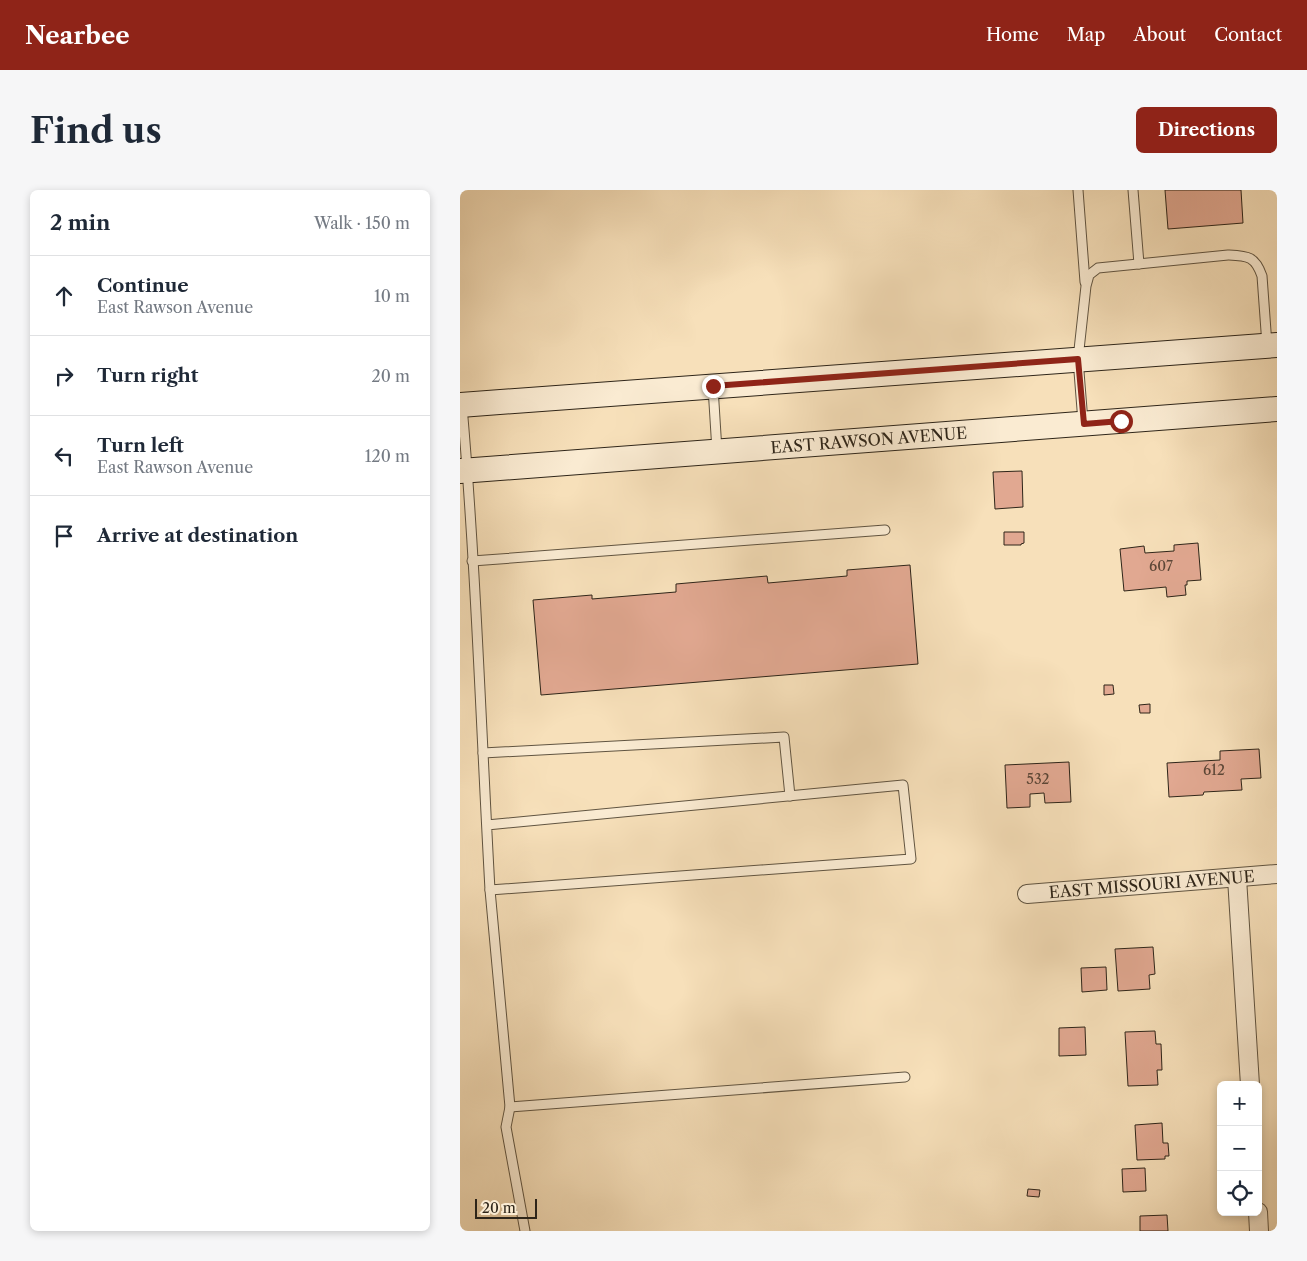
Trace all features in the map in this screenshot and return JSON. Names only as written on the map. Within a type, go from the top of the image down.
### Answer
[{"type":"main road","points":[[461,405],[1272,345]]},
{"type":"main road","name":"EAST RAWSON AVENUE","points":[[464,471],[1277,409]]},
{"type":"street","name":"EAST MISSOURI AVENUE","points":[[1027,894],[1277,874]]},
{"type":"street","points":[[1238,878],[1250,1081]]},
{"type":"street","points":[[1258,1216],[1259,1231]]},
{"type":"lane","points":[[1078,190],[1086,286]]},
{"type":"lane","points":[[1134,190],[1139,264]]},
{"type":"lane","points":[[1084,424],[1078,359],[1086,286],[1089,275],[1098,268],[1244,255],[1253,259],[1258,265],[1262,276],[1272,345]]},
{"type":"lane","points":[[713,386],[717,452]]},
{"type":"lane","points":[[461,405],[464,471],[472,561],[490,890],[510,1107],[506,1127],[525,1231]]},
{"type":"lane","points":[[472,561],[885,530]]},
{"type":"lane","points":[[483,753],[784,737],[790,796]]},
{"type":"lane","points":[[487,825],[903,786],[911,859],[490,890]]},
{"type":"lane","points":[[510,1107],[905,1077]]},
{"type":"building","points":[[1165,190],[1241,190],[1243,223],[1168,229]]},
{"type":"building","points":[[1022,471],[1023,507],[995,509],[993,472]]},
{"type":"building","points":[[1004,532],[1024,532],[1024,543],[1021,545],[1004,545]]},
{"type":"building","points":[[1198,543],[1201,580],[1187,581],[1187,585],[1185,585],[1186,595],[1167,597],[1166,587],[1124,591],[1120,549],[1144,546],[1145,553],[1174,551],[1174,545]]},
{"type":"building","points":[[910,565],[918,664],[541,695],[533,600],[592,595],[592,599],[676,592],[676,584],[767,576],[768,583],[847,576],[847,570]]},
{"type":"building","points":[[1104,685],[1113,685],[1114,694],[1104,695]]},
{"type":"building","points":[[1150,704],[1150,713],[1140,713],[1139,705]]},
{"type":"building","points":[[1259,749],[1261,778],[1241,779],[1242,790],[1204,792],[1203,795],[1169,797],[1167,763],[1220,760],[1220,751]]},
{"type":"building","points":[[1069,762],[1071,802],[1045,803],[1044,793],[1030,794],[1030,807],[1007,808],[1005,765]]},
{"type":"building","points":[[1153,947],[1155,974],[1149,975],[1150,989],[1118,991],[1115,949]]},
{"type":"building","points":[[1106,967],[1107,990],[1082,992],[1081,968]]},
{"type":"building","points":[[1085,1027],[1086,1055],[1059,1056],[1059,1028]]},
{"type":"building","points":[[1155,1031],[1156,1044],[1161,1044],[1162,1070],[1157,1070],[1158,1085],[1128,1086],[1125,1032]]},
{"type":"building","points":[[1162,1123],[1163,1143],[1168,1143],[1169,1156],[1165,1156],[1165,1159],[1137,1160],[1135,1125]]},
{"type":"building","points":[[1145,1168],[1146,1191],[1123,1192],[1122,1169]]},
{"type":"building","points":[[1028,1189],[1040,1190],[1039,1197],[1027,1196]]},
{"type":"building","points":[[1167,1215],[1168,1231],[1140,1231],[1140,1216]]},
{"type":"route","points":[[713,386],[1078,359],[1084,424],[1121,421]]}]
